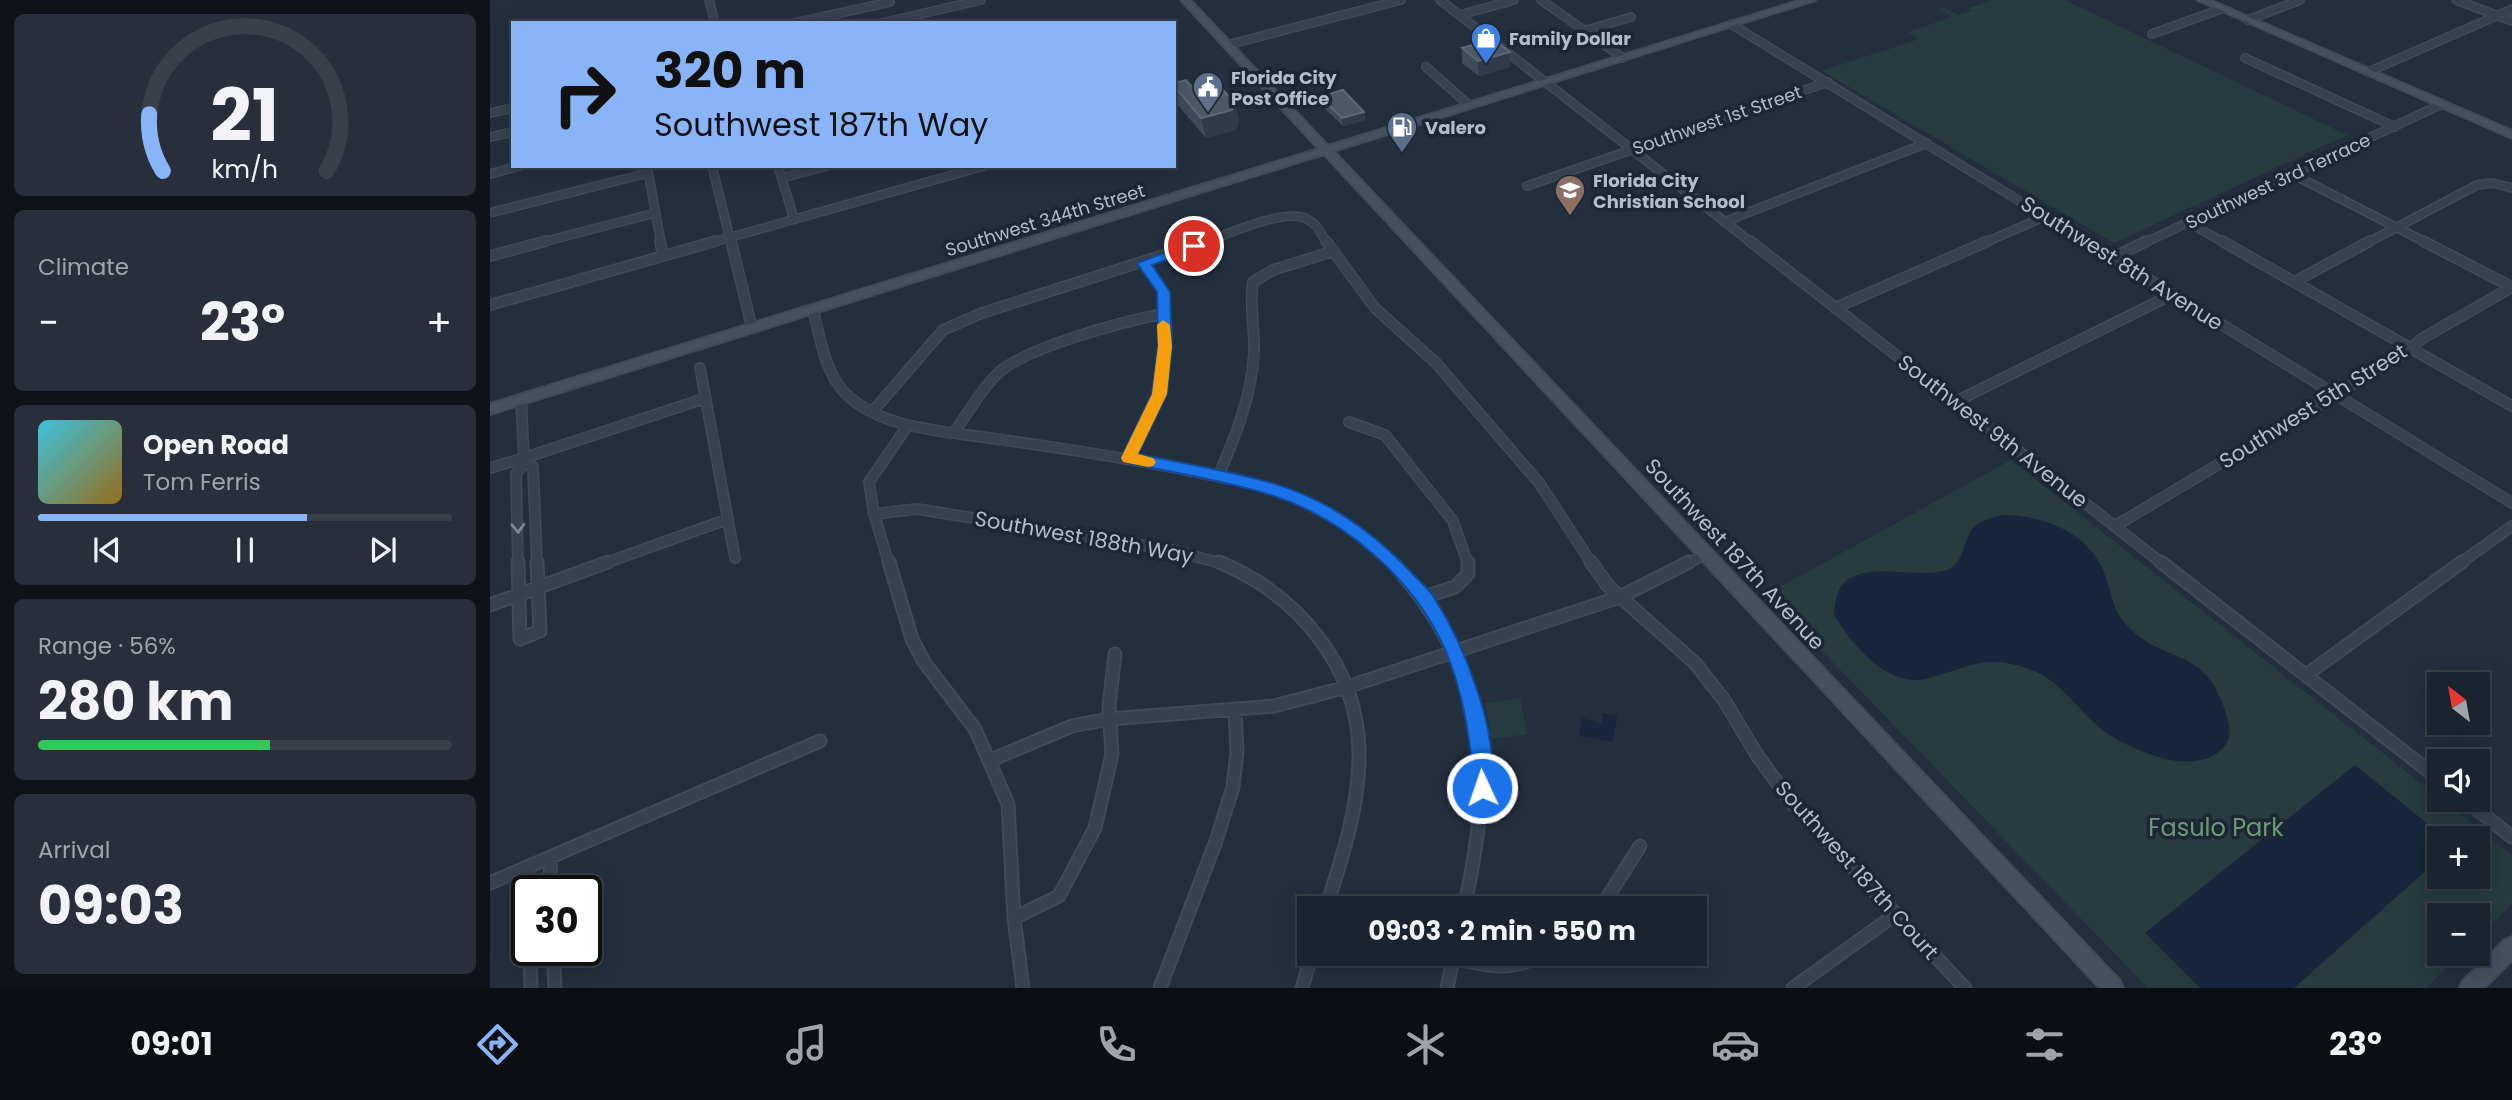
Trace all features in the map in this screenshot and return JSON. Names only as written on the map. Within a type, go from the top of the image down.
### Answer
[{"type":"street","points":[[709,0],[714,21]]},
{"type":"street","points":[[813,21],[889,1],[899,18],[981,0]]},
{"type":"street","name":"Southwest 187th Avenue","points":[[1187,0],[2113,988]]},
{"type":"street","points":[[1227,45],[1401,0]]},
{"type":"street","name":"Southwest 9th Avenue","points":[[1440,0],[2427,770]]},
{"type":"street","points":[[1460,15],[1514,0]]},
{"type":"street","points":[[1541,0],[1623,58]]},
{"type":"street","name":"Southwest 344th Street","points":[[490,409],[1811,0]]},
{"type":"street","points":[[2202,0],[2510,132]]},
{"type":"street","points":[[2248,20],[2300,0]]},
{"type":"street","points":[[2456,0],[2512,21]]},
{"type":"street","points":[[2152,34],[2221,9]]},
{"type":"street","points":[[2368,72],[2512,9]]},
{"type":"street","points":[[1584,31],[1631,17]]},
{"type":"street","name":"Southwest 8th Avenue","points":[[1731,24],[2512,503]]},
{"type":"street","points":[[2245,58],[2395,127]]},
{"type":"street","points":[[1426,67],[1469,105]]},
{"type":"street","name":"Southwest 1st Street","points":[[1527,186],[1828,82]]},
{"type":"street","name":"Southwest 3rd Terrace","points":[[2114,257],[2442,104]]},
{"type":"street","points":[[490,113],[511,108]]},
{"type":"street","points":[[490,137],[511,132]]},
{"type":"street","points":[[1724,222],[1927,143]]},
{"type":"street","points":[[490,174],[512,168]]},
{"type":"street","points":[[713,168],[752,328]]},
{"type":"street","points":[[779,168],[794,219]]},
{"type":"street","points":[[782,178],[820,168]]},
{"type":"street","points":[[490,305],[977,168]]},
{"type":"street","points":[[490,213],[647,170],[663,256]]},
{"type":"street","points":[[2294,175],[2512,287]]},
{"type":"street","points":[[2294,282],[2477,185],[2492,183],[2512,188]]},
{"type":"street","points":[[490,256],[655,213]]},
{"type":"street","name":"Southwest 187th Court","points":[[1144,263],[1270,220],[1291,216],[1305,218],[1315,225],[1375,308],[1436,363],[1540,484],[1598,574],[1695,663],[1724,700],[1757,755],[1792,803],[1965,988]]},
{"type":"street","points":[[1835,308],[2046,216]]},
{"type":"street","points":[[2189,223],[2512,406]]},
{"type":"street","points":[[1217,477],[1237,434],[1249,398],[1254,350],[1249,297],[1253,282],[1273,271],[1335,251]]},
{"type":"street","points":[[873,411],[943,330],[982,313],[1144,263],[1164,292],[1165,346],[1159,394],[1129,458]]},
{"type":"street","name":"Southwest 5th Street","points":[[2115,526],[2402,355],[2423,338],[2512,287]]},
{"type":"street","points":[[1955,401],[2173,294]]},
{"type":"street","points":[[813,310],[836,383],[848,396],[873,411],[908,425],[1129,458],[1267,488],[1328,514],[1378,548],[1424,597],[1455,651],[1475,710],[1482,768],[1478,846],[1467,896]]},
{"type":"street","points":[[955,431],[997,374],[1023,357],[1125,321],[1163,314]]},
{"type":"street","points":[[700,368],[735,558]]},
{"type":"street","points":[[490,468],[524,460],[706,398]]},
{"type":"street","points":[[521,400],[524,460],[516,474],[520,639],[540,631],[533,467],[524,460]]},
{"type":"street","points":[[1349,422],[1385,435],[1453,521],[1468,558],[1468,574],[1455,587],[1424,597]]},
{"type":"street","points":[[908,425],[869,482],[874,514],[912,639],[924,662],[975,729],[991,760],[1008,804],[1014,918],[1023,988]]},
{"type":"street","name":"Southwest 188th Way","points":[[874,514],[917,509],[1188,553],[1234,568],[1287,602],[1306,620],[1327,649],[1347,687],[1360,750],[1356,803],[1329,896]]},
{"type":"street","points":[[490,605],[728,519]]},
{"type":"street","points":[[2305,676],[2512,526]]},
{"type":"street","points":[[991,760],[1072,726],[1108,719],[1273,706],[1347,687],[1620,597],[1706,554]]},
{"type":"street","points":[[1014,918],[1059,896],[1095,828],[1112,754],[1108,719],[1115,654]]},
{"type":"street","points":[[1160,988],[1216,841],[1233,787],[1237,752],[1235,711]]},
{"type":"street","points":[[490,883],[820,741]]},
{"type":"street","points":[[2481,812],[2512,836]]},
{"type":"street","points":[[1608,896],[1640,846]]},
{"type":"street","points":[[550,857],[551,875]]},
{"type":"street","points":[[527,867],[527,875]]},
{"type":"street","points":[[1793,988],[1896,915]]},
{"type":"street","points":[[2470,988],[2512,947]]},
{"type":"street","points":[[530,966],[531,988]]},
{"type":"street","points":[[554,966],[555,988]]},
{"type":"street","points":[[1302,988],[1308,966]]},
{"type":"street","points":[[1447,988],[1451,966]]},
{"type":"street","points":[[1491,966],[1523,966]]},
{"type":"green space","points":[[1995,0],[2065,0],[2347,135],[2114,243],[1822,71],[1919,39],[1908,32],[1952,17],[1938,9],[1943,7],[1959,15],[1972,11],[1969,8]]},
{"type":"green space","name":"Fasulo Park","points":[[2011,460],[2427,788],[2427,812],[2457,812],[2475,826],[2427,826],[2427,889],[2490,889],[2490,838],[2512,855],[2512,904],[2490,925],[2490,903],[2427,903],[2427,966],[2449,966],[2426,988],[2148,988],[1767,594]]},
{"type":"green space","points":[[1520,698],[1527,734],[1491,739],[1485,703]]},
{"type":"water","points":[[2002,515],[2047,522],[2074,535],[2086,545],[2103,570],[2114,604],[2125,623],[2153,645],[2193,664],[2216,689],[2225,710],[2229,731],[2228,740],[2222,749],[2210,757],[2196,761],[2165,759],[2134,748],[2108,734],[2060,688],[2039,673],[2013,664],[1992,662],[1926,679],[1900,678],[1877,665],[1848,636],[1834,615],[1837,595],[1846,582],[1857,575],[1871,572],[1921,573],[1949,569],[1961,557],[1973,528],[1983,521]]},
{"type":"water","points":[[1603,713],[1617,716],[1613,742],[1579,736],[1582,718],[1601,724]]},
{"type":"water","points":[[2355,765],[2430,826],[2427,826],[2427,870],[2294,988],[2200,988],[2145,933]]},
{"type":"building","points":[[1493,39],[1510,52],[1478,61],[1462,48]]},
{"type":"building","points":[[1186,80],[1192,87],[1215,81],[1235,103],[1232,110],[1201,118],[1176,88],[1176,82]]},
{"type":"building","points":[[1343,90],[1364,112],[1342,118],[1320,97]]},
{"type":"slow traffic","points":[[1148,462],[1129,458],[1159,394],[1165,346],[1163,325]]},
{"type":"place","name":"Family Dollar","points":[[1486,65]]},
{"type":"place","name":"Florida City Post Office","points":[[1208,114]]},
{"type":"place","name":"Valero","points":[[1402,154]]},
{"type":"place","name":"Florida City Christian School","points":[[1570,217]]},
{"type":"route","points":[[1194,246],[1144,263],[1164,292],[1165,346],[1159,394],[1129,458],[1267,488],[1293,497],[1356,531],[1402,570],[1424,597],[1448,637],[1467,682],[1475,710],[1482,788]]}]
